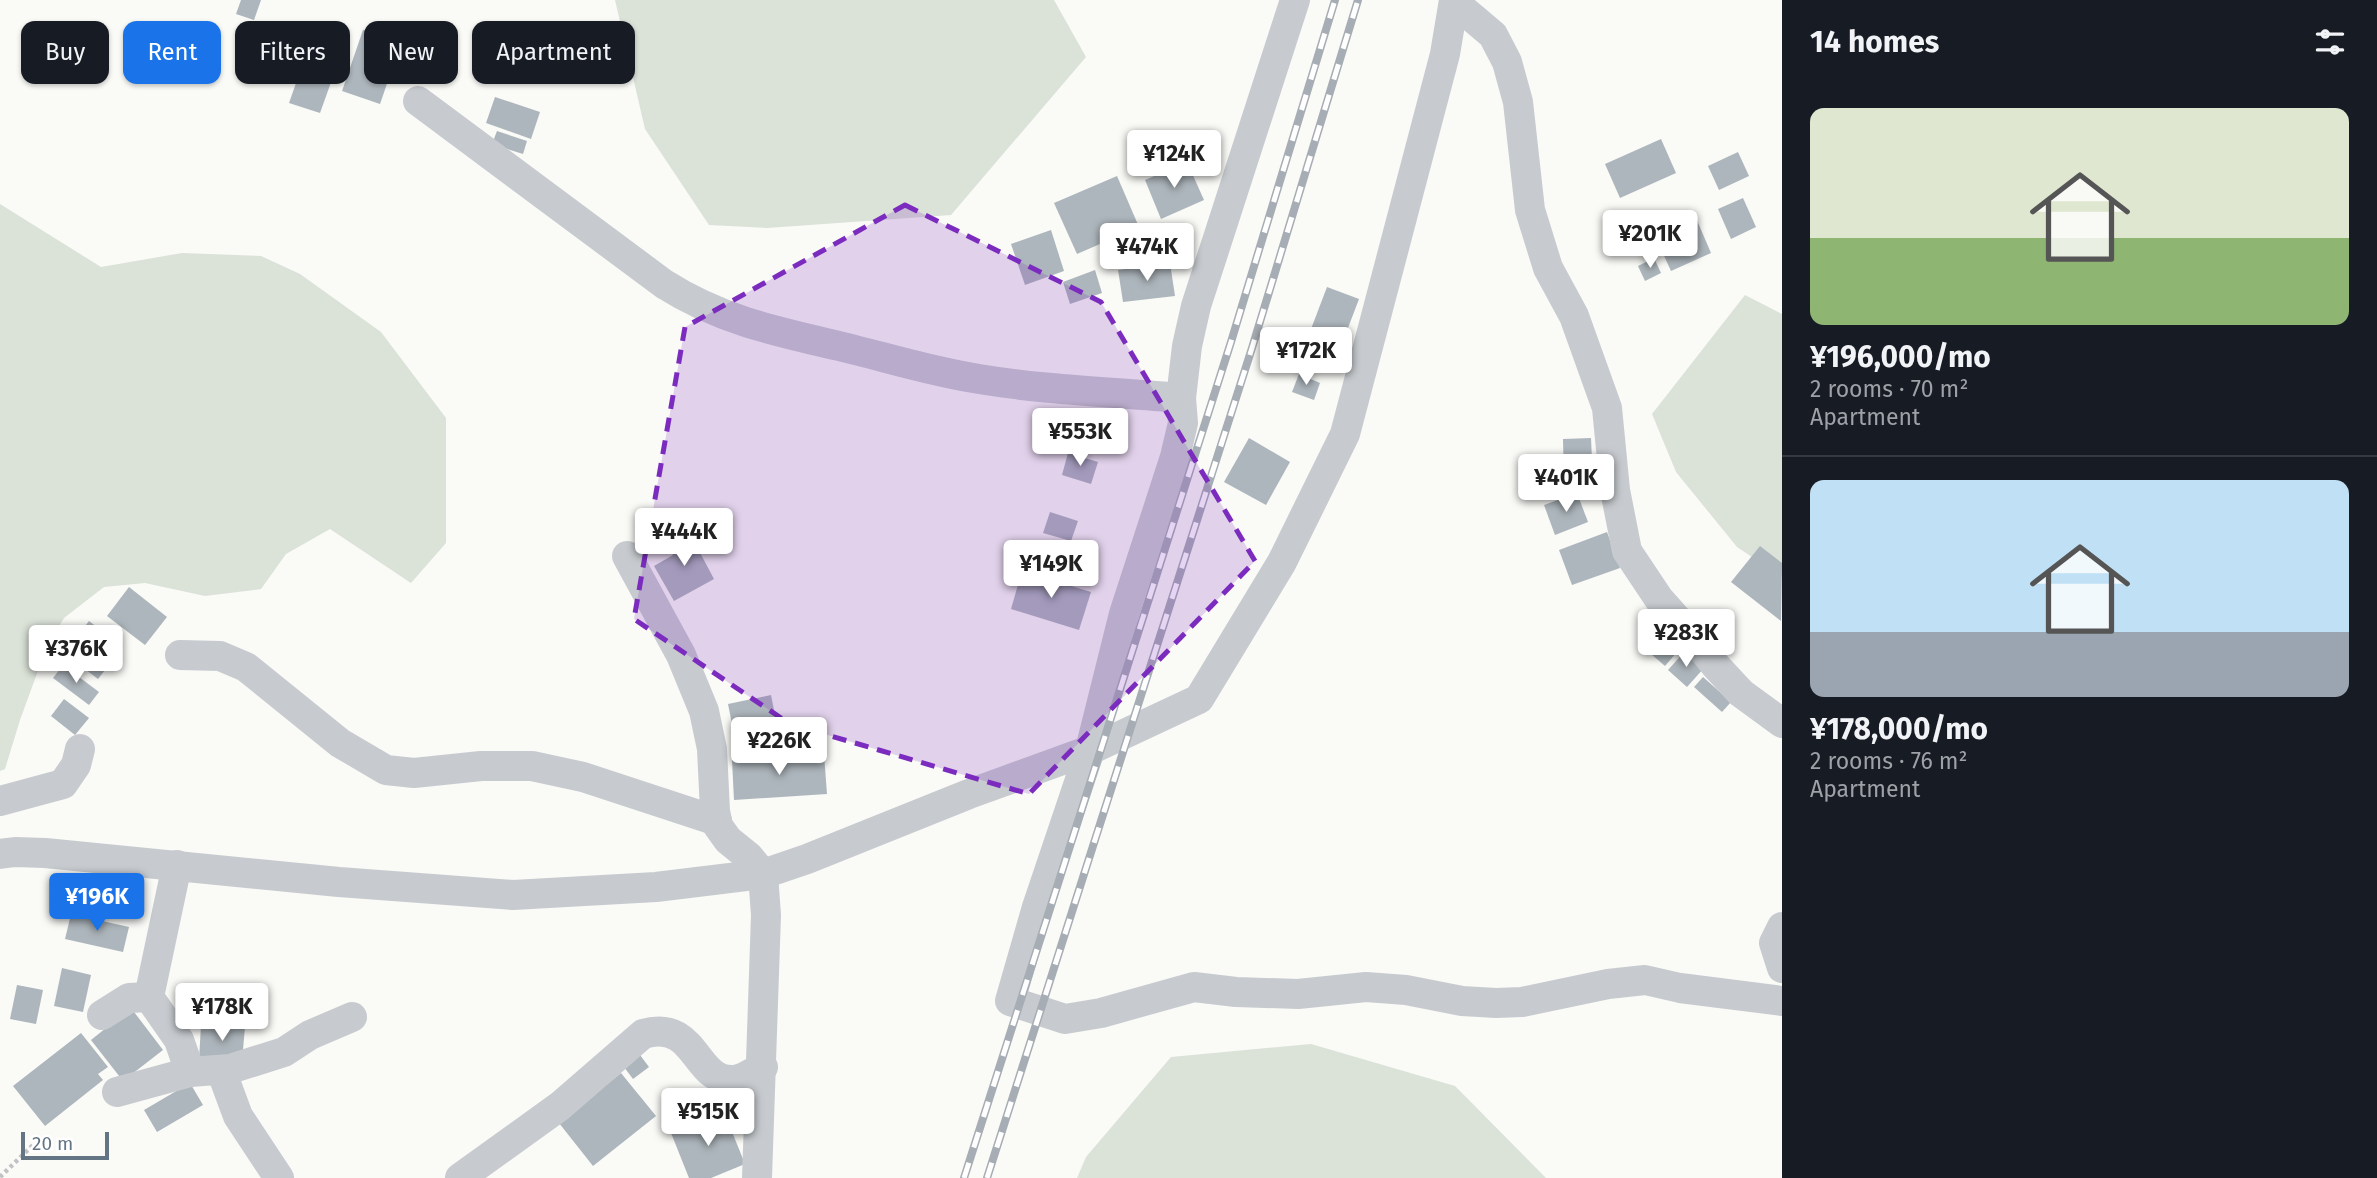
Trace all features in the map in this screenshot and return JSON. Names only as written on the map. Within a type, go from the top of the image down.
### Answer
[{"type":"street","points":[[1294,0],[1196,306],[1187,346],[1181,398],[1183,423],[1175,457],[1124,614],[1090,750],[1037,907],[1010,1001],[1065,1019],[1101,1013],[1194,987],[1236,992],[1298,994],[1366,987],[1406,990],[1462,1001],[1496,1003],[1522,1002],[1608,984],[1645,980],[1680,989],[1782,1001]]},
{"type":"street","points":[[1454,1],[1493,35],[1507,62],[1518,102],[1530,210],[1548,268],[1574,316],[1607,408],[1615,490],[1627,551],[1659,600],[1715,665],[1741,693],[1782,723]]},
{"type":"street","points":[[0,854],[45,853],[339,882],[513,895],[656,887],[763,874],[807,859],[969,793],[1090,750],[1199,699],[1282,562],[1345,435],[1445,54],[1454,1]]},
{"type":"street","points":[[418,101],[664,284],[694,303],[727,316],[772,330],[975,379],[1045,388],[1181,398]]},
{"type":"street","points":[[626,556],[681,655],[704,711],[712,750],[717,821],[727,841],[749,857],[763,874],[766,915],[763,1067],[757,1178]]},
{"type":"street","points":[[180,655],[220,656],[246,667],[340,743],[386,770],[414,773],[481,766],[532,766],[583,777],[717,821]]},
{"type":"street","points":[[0,801],[63,784],[76,765],[80,750]]},
{"type":"street","points":[[177,865],[149,997],[179,1040],[190,1072]]},
{"type":"street","points":[[1782,927],[1774,943],[1782,968]]},
{"type":"street","points":[[102,1015],[129,998],[149,997]]},
{"type":"street","points":[[117,1092],[190,1072],[230,1069],[284,1052],[310,1035],[352,1017]]},
{"type":"street","points":[[460,1178],[560,1106],[643,1034],[657,1030],[678,1035],[708,1069],[723,1078],[740,1079],[763,1067]]},
{"type":"street","points":[[221,1070],[238,1116],[279,1178]]},
{"type":"path","points":[[0,1177],[33,1145]]},
{"type":"highlighted area","points":[[905,205],[1101,302],[1255,561],[1029,794],[790,724],[634,619],[685,327]]},
{"type":"shaded area","points":[[615,0],[1054,0],[1086,57],[951,215],[767,228],[709,225],[645,129],[635,84],[635,21],[620,21]]},
{"type":"shaded area","points":[[0,204],[101,267],[182,253],[261,256],[300,274],[381,332],[446,418],[446,543],[411,583],[330,529],[286,554],[261,589],[205,596],[145,583],[104,587],[64,618],[47,646],[5,769],[0,771]]},
{"type":"shaded area","points":[[1745,295],[1782,314],[1782,577],[1737,547],[1676,472],[1652,414]]},
{"type":"shaded area","points":[[1311,1044],[1455,1086],[1546,1178],[1077,1178],[1086,1157],[1171,1057]]},
{"type":"building","points":[[241,0],[261,0],[254,20],[236,14]]},
{"type":"building","points":[[364,30],[364,84],[387,84],[380,104],[342,91],[344,84],[350,84],[350,68]]},
{"type":"building","points":[[296,84],[330,84],[320,113],[289,103]]},
{"type":"building","points":[[495,97],[540,112],[531,139],[486,123]]},
{"type":"building","points":[[497,131],[527,141],[523,154],[492,144]]},
{"type":"building","points":[[1661,139],[1676,173],[1620,198],[1605,164]]},
{"type":"building","points":[[1738,152],[1749,176],[1719,190],[1708,166]]},
{"type":"building","points":[[1187,162],[1204,200],[1161,219],[1145,180]]},
{"type":"building","points":[[1117,176],[1139,227],[1077,254],[1054,203]]},
{"type":"building","points":[[1743,198],[1756,227],[1731,239],[1718,209]]},
{"type":"building","points":[[1696,218],[1711,253],[1671,271],[1655,236]]},
{"type":"building","points":[[1051,230],[1064,271],[1025,285],[1011,244]]},
{"type":"building","points":[[1654,258],[1661,273],[1645,281],[1638,266]]},
{"type":"building","points":[[1170,263],[1175,296],[1123,302],[1118,270]]},
{"type":"building","points":[[1095,270],[1102,293],[1070,304],[1063,282]]},
{"type":"building","points":[[1327,287],[1359,299],[1332,370],[1300,358]]},
{"type":"building","points":[[1299,374],[1320,383],[1314,400],[1292,392]]},
{"type":"building","points":[[1249,438],[1290,462],[1266,505],[1224,482]]},
{"type":"building","points":[[1591,438],[1593,481],[1564,482],[1563,439]]},
{"type":"building","points":[[1068,453],[1098,462],[1091,484],[1062,475]]},
{"type":"building","points":[[1577,493],[1588,522],[1555,535],[1544,505]]},
{"type":"building","points":[[1050,512],[1078,521],[1071,541],[1043,533]]},
{"type":"building","points":[[659,521],[669,539],[645,553],[635,535]]},
{"type":"building","points":[[689,532],[714,579],[674,601],[654,566],[673,555],[667,544]]},
{"type":"building","points":[[1607,532],[1620,568],[1572,585],[1559,550]]},
{"type":"building","points":[[1760,546],[1782,563],[1781,621],[1731,582]]},
{"type":"building","points":[[1022,571],[1091,592],[1079,630],[1011,609]]},
{"type":"building","points":[[129,587],[167,617],[145,645],[107,616]]},
{"type":"building","points":[[89,621],[123,647],[98,679],[64,653]]},
{"type":"building","points":[[1663,627],[1684,644],[1665,666],[1644,648]]},
{"type":"building","points":[[1685,651],[1704,668],[1687,687],[1668,670]]},
{"type":"building","points":[[63,665],[99,692],[89,705],[53,678]]},
{"type":"building","points":[[1703,677],[1731,702],[1722,712],[1694,687]]},
{"type":"building","points":[[771,695],[776,720],[733,729],[728,704]]},
{"type":"building","points":[[64,699],[89,718],[75,735],[51,716]]},
{"type":"building","points":[[824,754],[827,794],[734,800],[732,760]]},
{"type":"building","points":[[71,914],[129,927],[123,952],[65,939]]},
{"type":"building","points":[[62,968],[91,975],[83,1012],[54,1006]]},
{"type":"building","points":[[17,985],[43,990],[36,1024],[10,1019]]},
{"type":"building","points":[[131,1008],[163,1050],[123,1081],[91,1040]]},
{"type":"building","points":[[201,1026],[245,1027],[242,1061],[199,1059]]},
{"type":"building","points":[[81,1033],[108,1067],[98,1074],[103,1080],[45,1126],[13,1086]]},
{"type":"building","points":[[640,1055],[649,1067],[633,1079],[624,1067]]},
{"type":"building","points":[[621,1073],[656,1116],[593,1166],[559,1123]]},
{"type":"building","points":[[190,1083],[203,1105],[157,1132],[144,1110]]},
{"type":"building","points":[[724,1112],[745,1164],[711,1178],[689,1178],[671,1133]]},
{"type":"railway","points":[[964,1178],[1231,342],[1335,0]]},
{"type":"railway","points":[[987,1178],[1252,348],[1358,0]]}]
